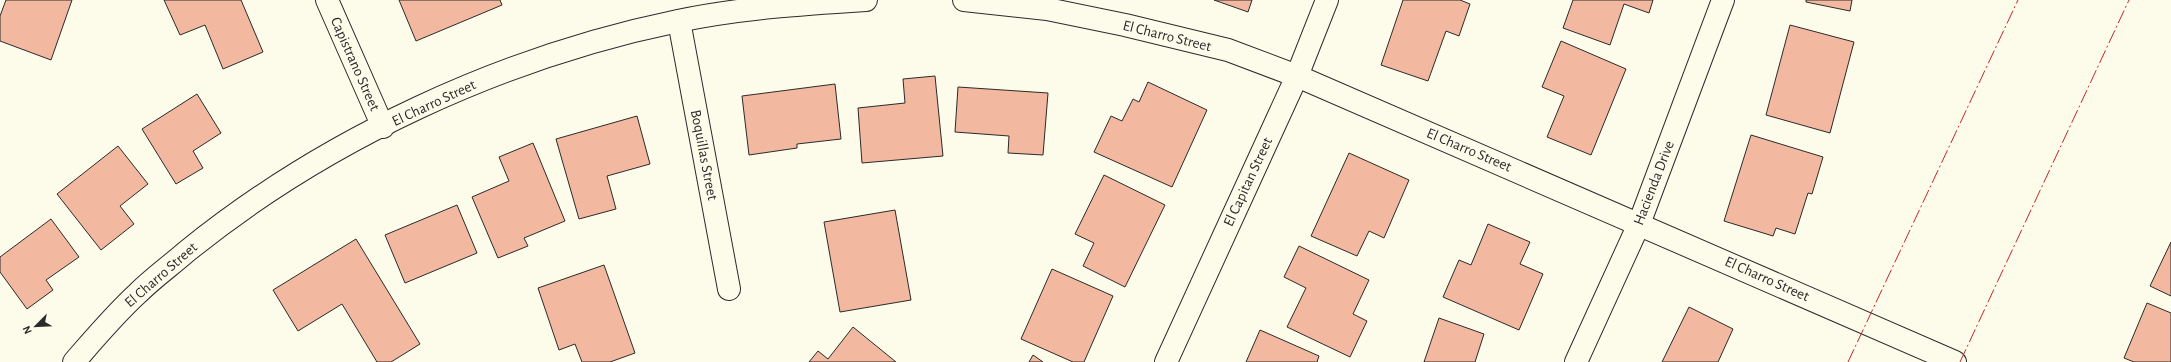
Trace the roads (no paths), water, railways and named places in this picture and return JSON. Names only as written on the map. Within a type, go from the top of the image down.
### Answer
[{"type":"street","name":"Capistrano Street","points":[[327,0],[383,127]]},
{"type":"street","name":"El Charro Street","points":[[74,362],[138,292],[224,221],[318,160],[452,92],[563,51],[679,21],[780,6],[866,0]]},
{"type":"street","name":"El Charro Street","points":[[964,0],[1047,9],[1125,25],[1228,50],[1297,76],[1955,362]]},
{"type":"street","name":"El Capitan Street","points":[[1166,362],[1297,76],[1327,0]]},
{"type":"street","name":"Hacienda Drive","points":[[1576,362],[1639,224],[1723,0]]},
{"type":"street","name":"Boquillas Street","points":[[679,21],[729,289]]}]
